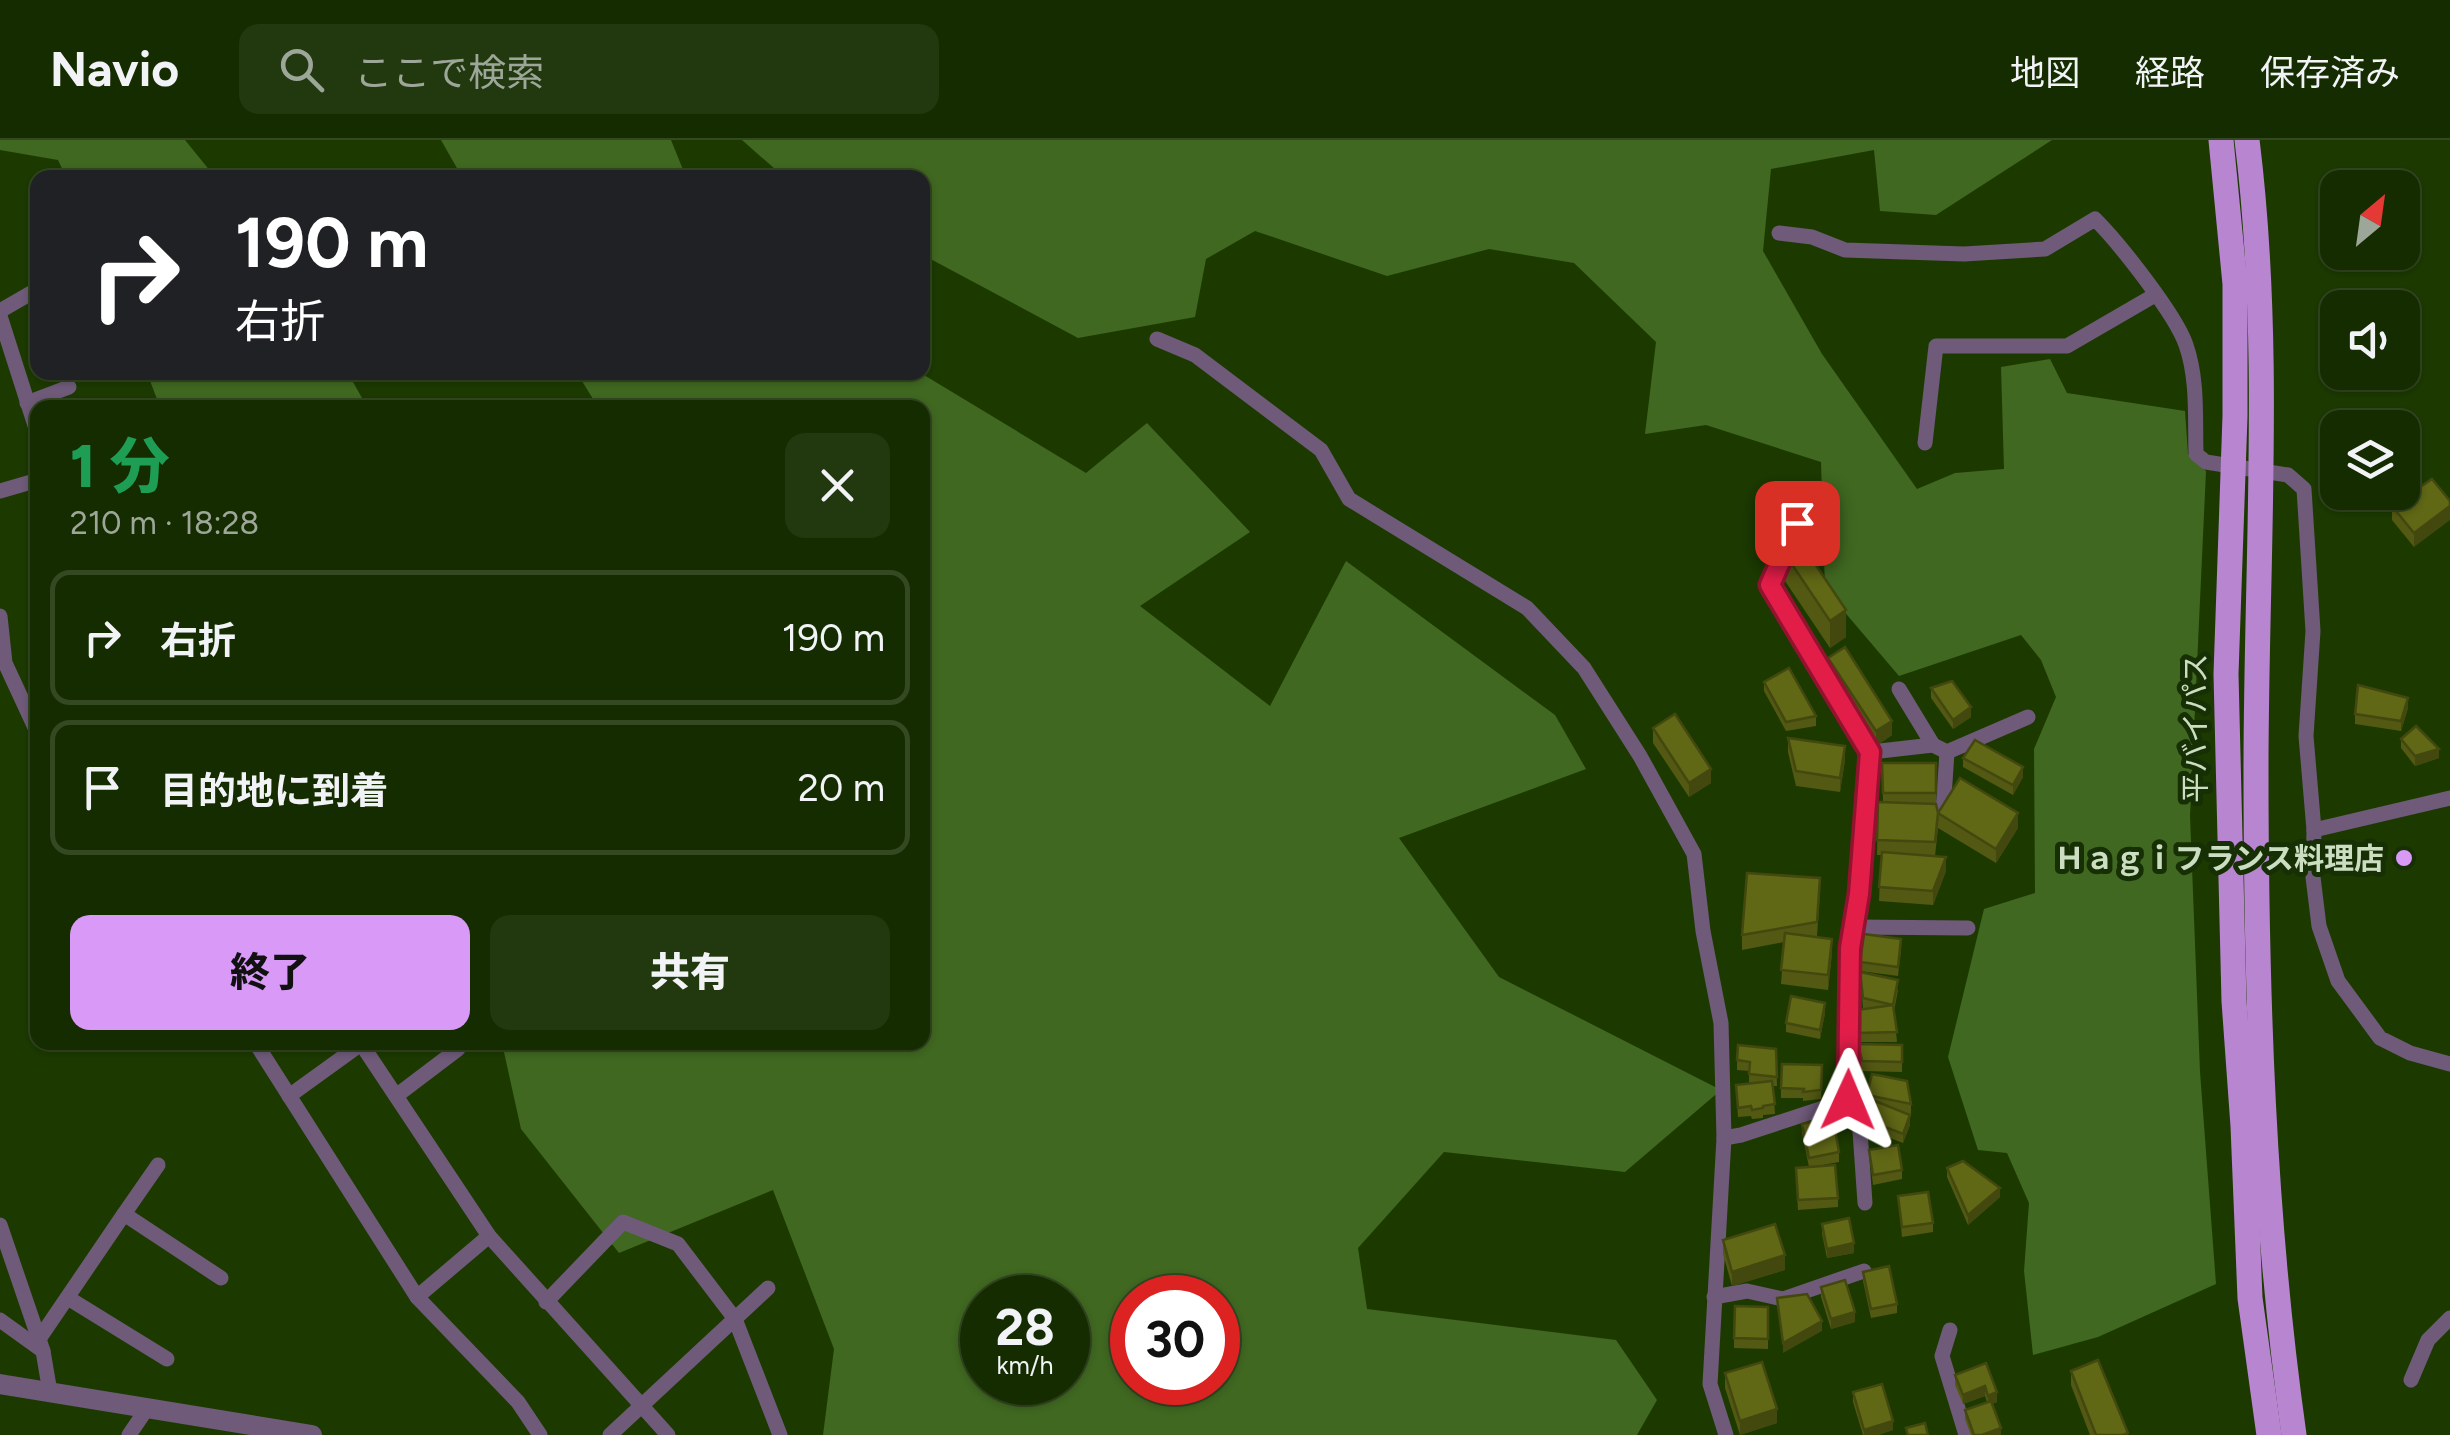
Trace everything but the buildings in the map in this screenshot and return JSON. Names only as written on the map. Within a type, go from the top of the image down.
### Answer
[{"type":"highway","name":"平バイパス","points":[[2234,141],[2235,416],[2226,730],[2234,1001],[2244,1126],[2250,1298],[2269,1435]]},
{"type":"highway","name":"平バイパス","points":[[2234,141],[2256,256],[2260,470],[2258,977],[2276,1296],[2294,1435]]},
{"type":"street","points":[[1779,233],[1812,237],[1845,250],[1964,254],[2045,249],[2095,219],[2112,236],[2186,343],[2194,386],[2196,454],[2206,462],[2288,474],[2304,489],[2312,631],[2306,736],[2319,926],[2338,981],[2380,1038],[2410,1053],[2450,1064]]},
{"type":"street","points":[[30,294],[0,313],[30,409]]},
{"type":"street","points":[[1925,443],[1936,346],[2067,346],[2155,295]]},
{"type":"street","points":[[1157,340],[1195,355],[1321,450],[1350,499],[1527,608],[1584,668],[1640,756],[1694,854],[1721,1023],[1724,1138],[1710,1384],[1726,1435]]},
{"type":"street","points":[[36,400],[69,387]]},
{"type":"street","points":[[0,491],[30,482]]},
{"type":"street","points":[[1797,523],[1770,585],[1870,752],[1850,948],[1848,1100],[1859,1117],[1865,1203]]},
{"type":"street","points":[[0,616],[4,664],[30,719]]},
{"type":"street","points":[[1899,689],[1940,748],[1943,812]]},
{"type":"street","points":[[1870,752],[1940,748],[2028,716]]},
{"type":"street","points":[[2314,830],[2450,798]]},
{"type":"street","points":[[1854,927],[1968,928]]},
{"type":"street","points":[[260,1050],[416,1297],[518,1402],[540,1435]]},
{"type":"street","points":[[289,1096],[351,1050]]},
{"type":"street","points":[[366,1050],[489,1236],[668,1435]]},
{"type":"street","points":[[396,1096],[457,1050]]},
{"type":"street","points":[[1724,1138],[1848,1100]]},
{"type":"street","points":[[41,1345],[158,1165]]},
{"type":"street","points":[[124,1214],[222,1278]]},
{"type":"street","points":[[546,1302],[622,1222],[678,1244],[735,1319],[780,1435]]},
{"type":"street","points":[[0,1225],[41,1345],[50,1392]]},
{"type":"street","points":[[416,1297],[489,1236]]},
{"type":"street","points":[[1714,1297],[1747,1291],[1783,1299],[1864,1271]]},
{"type":"street","points":[[610,1435],[768,1288]]},
{"type":"street","points":[[68,1298],[167,1360]]},
{"type":"street","points":[[2411,1380],[2428,1340],[2450,1318]]},
{"type":"street","points":[[0,1320],[41,1345]]},
{"type":"street","points":[[1950,1330],[1942,1356],[1966,1435]]},
{"type":"street","points":[[3,1390],[50,1392],[312,1435]]},
{"type":"street","points":[[128,1435],[148,1407]]},
{"type":"green space","points":[[0,140],[185,140],[209,170],[63,170],[58,160],[0,150]]},
{"type":"green space","points":[[441,140],[671,140],[683,170],[458,170]]},
{"type":"green space","points":[[742,140],[2052,140],[1936,215],[1880,211],[1874,150],[1771,169],[1763,251],[1822,354],[1917,489],[1955,473],[2004,469],[2001,367],[2050,359],[2067,393],[2185,411],[2188,454],[2206,471],[2190,816],[2200,1072],[2216,1284],[2098,1337],[2033,1355],[2024,1271],[2029,1203],[2007,1153],[1978,1150],[1948,1057],[1984,909],[2035,893],[2034,749],[2056,697],[2041,660],[2021,635],[1899,676],[1825,589],[1821,462],[1706,425],[1645,434],[1656,342],[1574,263],[1489,249],[1387,276],[1255,231],[1206,259],[1195,317],[1078,338],[930,259],[930,170],[776,170]]},
{"type":"green space","points":[[930,379],[1086,473],[1147,423],[1250,532],[1140,606],[1270,706],[1346,561],[1555,715],[1586,769],[1399,838],[1499,977],[1721,1090],[1625,1172],[1444,1152],[1358,1248],[1367,1309],[1616,1340],[1657,1400],[1637,1435],[823,1435],[834,1349],[773,1190],[619,1253],[521,1129],[504,1050],[930,1050],[930,400],[594,400],[581,380]]},
{"type":"green space","points":[[150,380],[352,380],[363,400],[157,400]]},
{"type":"place","name":"Ｈａｇｉフランス料理店","points":[[2404,858]]},
{"type":"route","points":[[1797,523],[1770,585],[1870,752],[1859,894],[1850,948],[1848,1100]]}]
